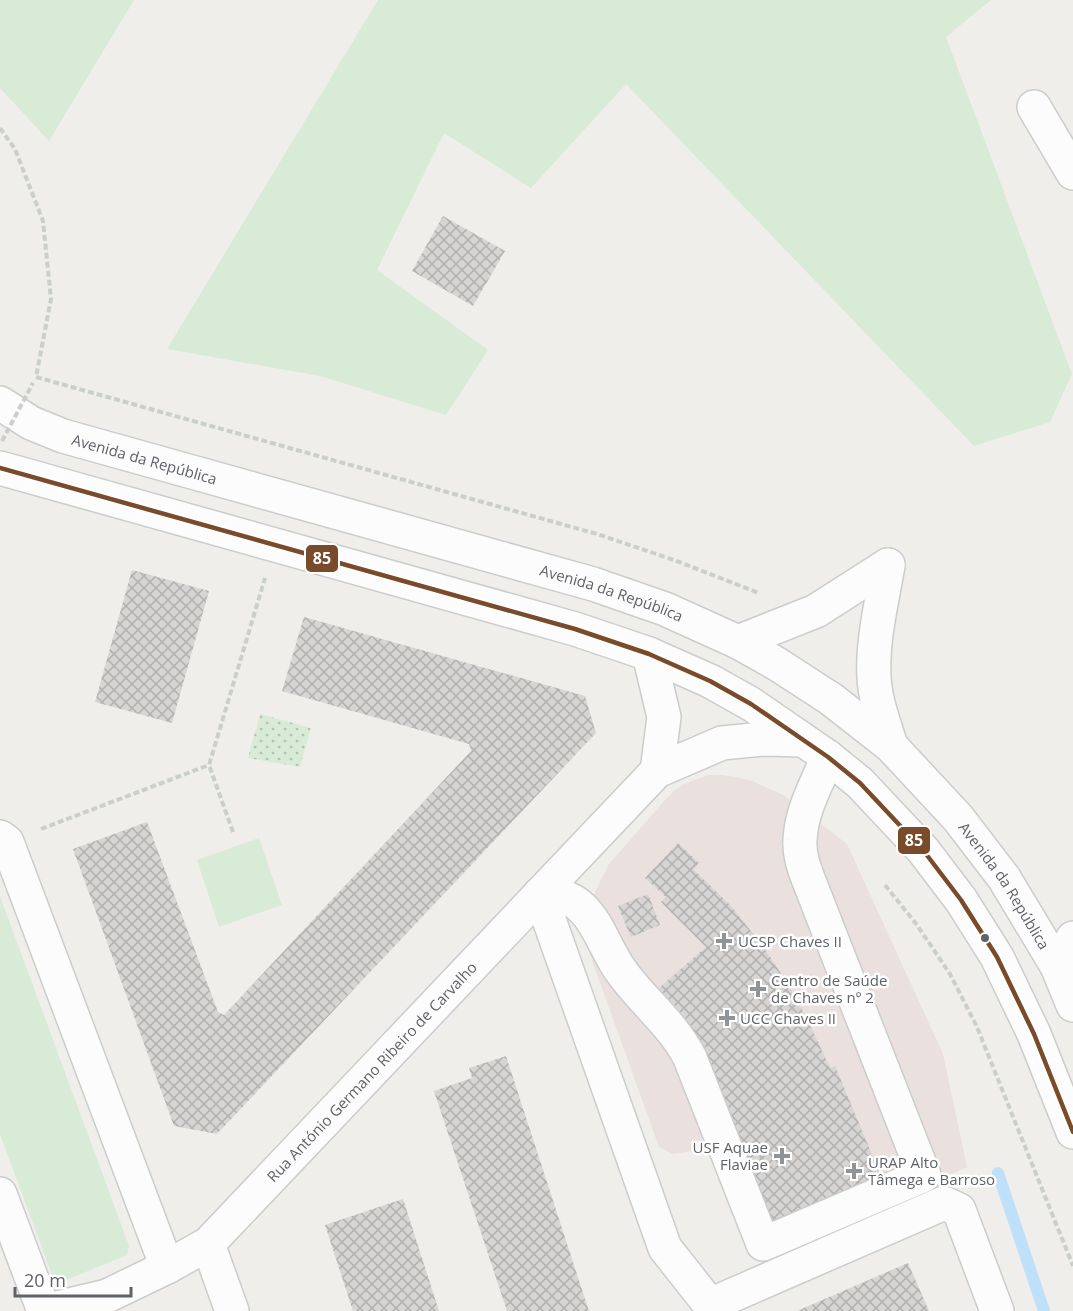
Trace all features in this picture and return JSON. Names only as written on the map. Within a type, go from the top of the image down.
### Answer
[{"type":"street","points":[[1034,106],[1073,173]]},
{"type":"street","name":"Avenida da República","points":[[0,403],[31,423],[63,436],[593,585],[665,609],[738,642],[831,699],[891,746],[958,818],[1004,878],[1057,966],[1073,1005]]},
{"type":"street","points":[[1,455],[275,545],[575,629],[649,654],[710,681],[751,705],[815,748],[860,783],[922,850],[961,900],[997,957],[1034,1034],[1073,1132]]},
{"type":"street","points":[[738,642],[816,610],[888,565],[874,649],[874,680],[891,746]]},
{"type":"street","points":[[649,654],[664,717],[657,771]]},
{"type":"street","name":"Rua António Germano Ribeiro de Carvalho","points":[[44,1311],[110,1303],[208,1244],[657,771],[722,744],[764,739],[815,748]]},
{"type":"street","points":[[815,748],[800,841],[801,854],[809,881],[924,1175],[763,1244],[685,1047],[670,1026],[621,972],[583,909],[565,897],[540,894],[665,1248],[710,1305],[944,1203],[959,1210],[997,1311]]},
{"type":"street","points":[[3,840],[167,1267]]},
{"type":"street","points":[[1057,966],[1073,938]]},
{"type":"street","points":[[0,1194],[44,1311]]},
{"type":"street","points":[[208,1244],[232,1311]]},
{"type":"path","points":[[0,128],[15,149],[43,221],[51,299],[36,377],[1,455]]},
{"type":"path","points":[[36,377],[597,534],[748,588],[802,616]]},
{"type":"path","points":[[233,832],[209,765],[275,545]]},
{"type":"path","points":[[3,840],[209,765]]},
{"type":"path","points":[[885,885],[917,925],[950,974],[977,1027],[1073,1266]]},
{"type":"shaded area","name":"Centro de Saúde de Chaves nº 2","points":[[708,775],[737,777],[752,781],[783,795],[847,844],[943,1054],[967,1167],[756,1260],[716,1164],[710,1157],[693,1151],[672,1154],[659,1147],[579,924],[609,864],[674,791],[684,784]]},
{"type":"green space","points":[[0,0],[134,0],[49,141],[0,88]]},
{"type":"green space","points":[[378,0],[991,0],[946,37],[1072,374],[1050,422],[974,446],[626,84],[531,188],[444,133],[377,270],[488,350],[446,415],[320,376],[167,349]]},
{"type":"green space","points":[[260,714],[311,728],[300,767],[248,758]]},
{"type":"green space","points":[[259,838],[282,905],[219,927],[197,860]]},
{"type":"green space","points":[[0,896],[129,1246],[127,1255],[61,1282],[52,1275],[0,1134]]},
{"type":"building","points":[[443,216],[505,251],[473,306],[412,271]]},
{"type":"building","points":[[132,570],[209,591],[172,723],[95,702]]},
{"type":"building","points":[[304,617],[585,696],[596,733],[217,1134],[174,1126],[73,849],[147,822],[218,1012],[224,1015],[471,751],[469,744],[282,691]]},
{"type":"building","points":[[678,843],[699,863],[693,869],[731,906],[764,948],[790,987],[830,1068],[835,1066],[883,1181],[772,1228],[705,1052],[683,1015],[659,988],[706,947],[661,902],[666,897],[645,878]]},
{"type":"building","points":[[648,894],[660,925],[631,937],[618,906]]},
{"type":"building","points":[[506,1056],[589,1311],[507,1311],[434,1091],[472,1078],[469,1068]]},
{"type":"building","points":[[403,1199],[439,1311],[353,1311],[325,1225]]},
{"type":"building","points":[[908,1263],[929,1311],[797,1311]]},
{"type":"waterway","points":[[998,1173],[1044,1311]]},
{"type":"transit line","name":"85","points":[[0,468],[575,629],[649,654],[710,681],[751,704],[828,757],[860,783],[923,850],[961,900],[997,957],[1034,1034],[1073,1132]]},
{"type":"place","name":"UCSP Chaves II","points":[[724,941]]},
{"type":"place","name":"Centro de Saúde de Chaves nº 2","points":[[758,989]]},
{"type":"place","name":"UCC Chaves II","points":[[727,1018]]},
{"type":"place","name":"USF Aquae Flaviae","points":[[782,1156]]},
{"type":"place","name":"URAP Alto Tâmega e Barroso","points":[[854,1171]]}]
